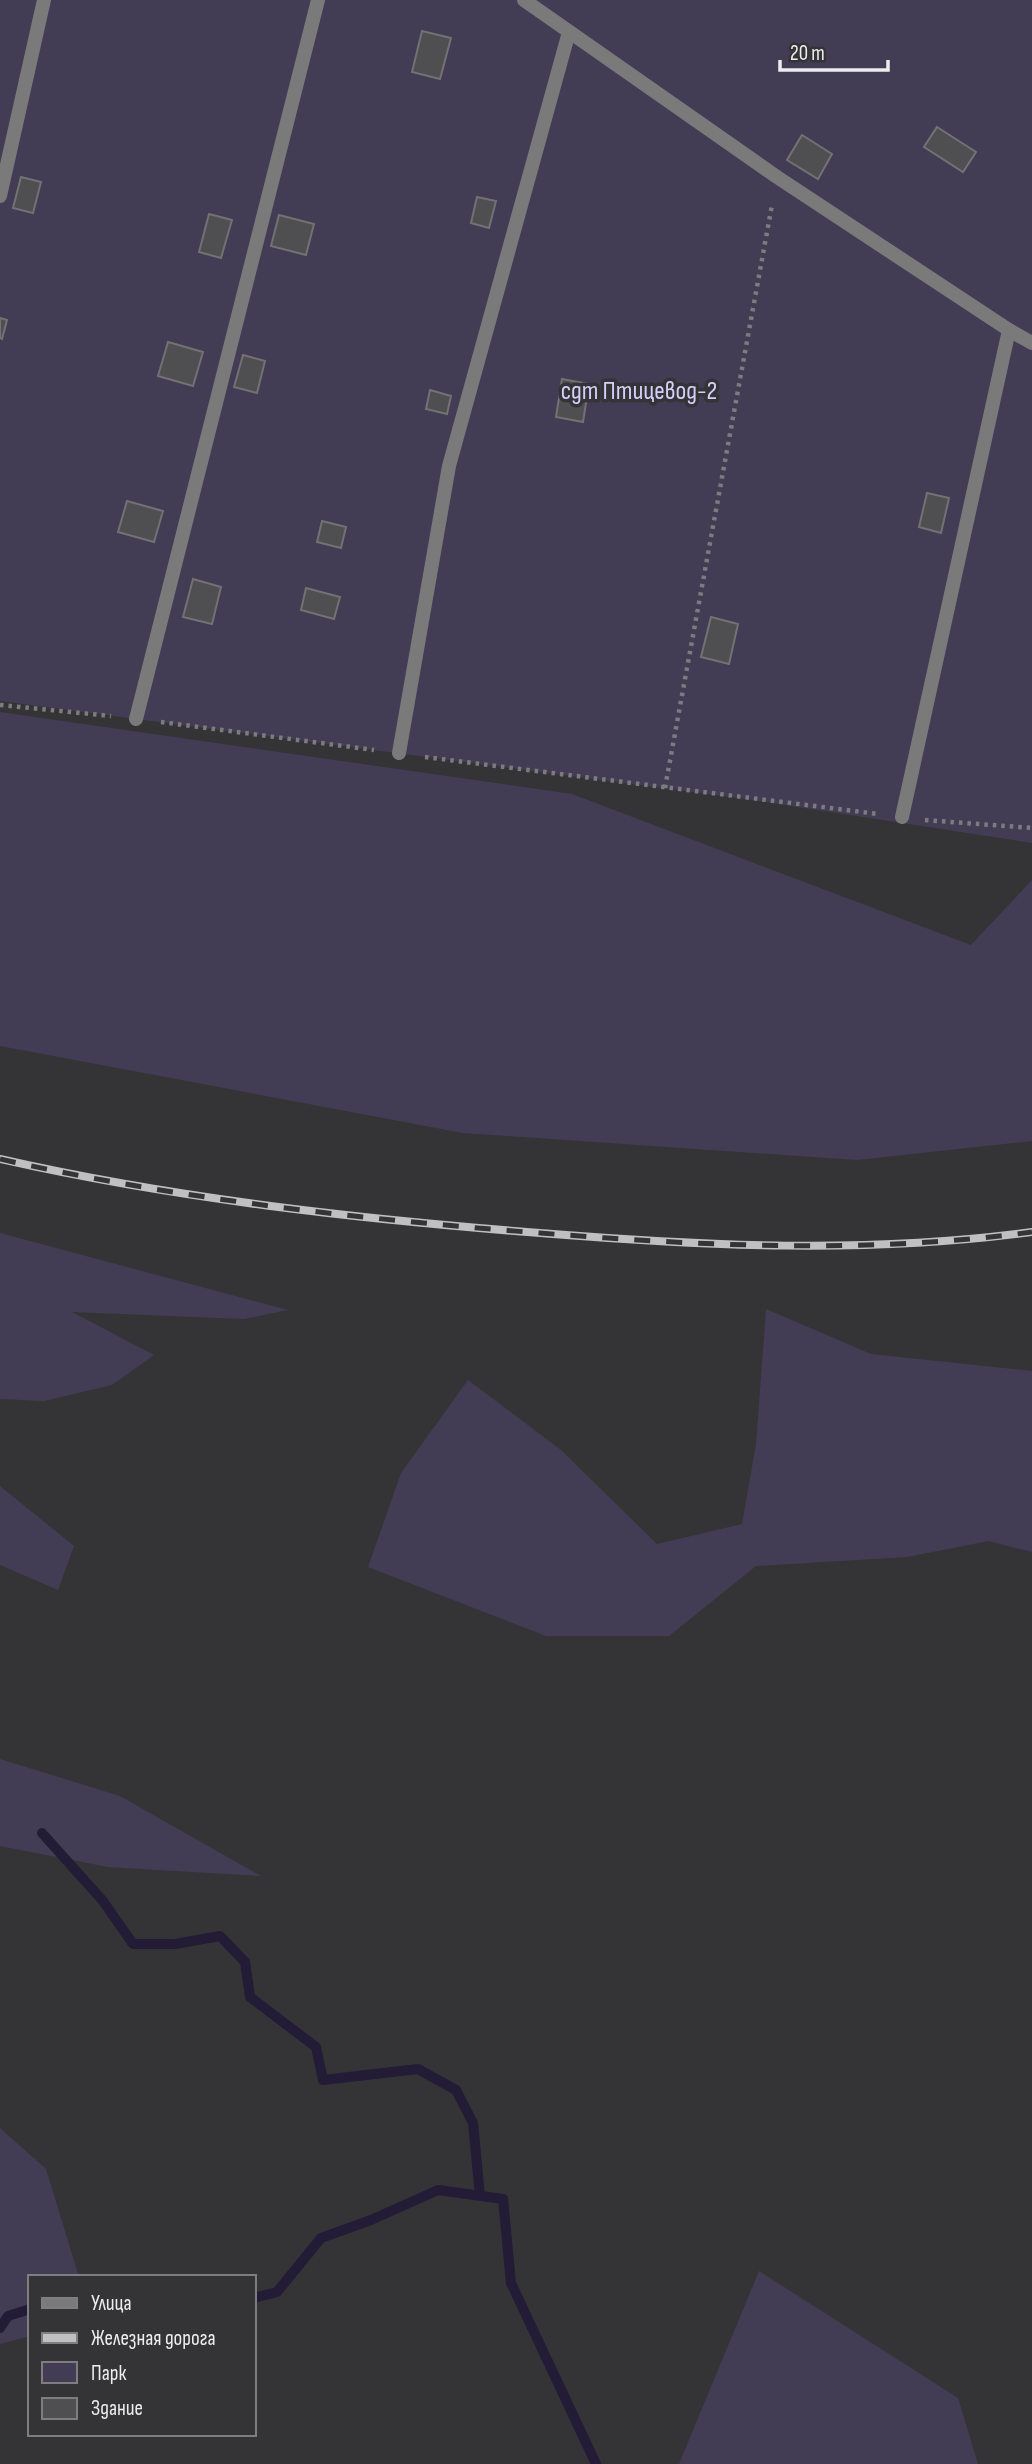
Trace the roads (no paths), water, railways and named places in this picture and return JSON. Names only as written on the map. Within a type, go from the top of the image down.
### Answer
[{"type":"street","points":[[0,196],[44,0]]},
{"type":"street","points":[[136,719],[318,0]]},
{"type":"street","points":[[524,0],[777,177],[1032,343]]},
{"type":"street","points":[[399,753],[449,466],[569,32]]},
{"type":"street","points":[[902,817],[1009,330]]},
{"type":"waterway","points":[[42,1833],[103,1901],[133,1944],[175,1944],[220,1936],[245,1962],[250,1997],[316,2047],[323,2080],[418,2069],[456,2090],[473,2123],[480,2196]]},
{"type":"waterway","points":[[256,2297],[277,2292],[321,2238],[371,2220],[438,2190],[503,2199],[511,2283],[596,2464]]},
{"type":"waterway","points":[[0,2328],[8,2316],[28,2310]]},
{"type":"railway","points":[[0,1159],[134,1185],[268,1206],[602,1238],[786,1246],[909,1243],[1032,1232]]},
{"type":"park label","name":"сдт Птицевод-2","points":[[639,391]]}]
